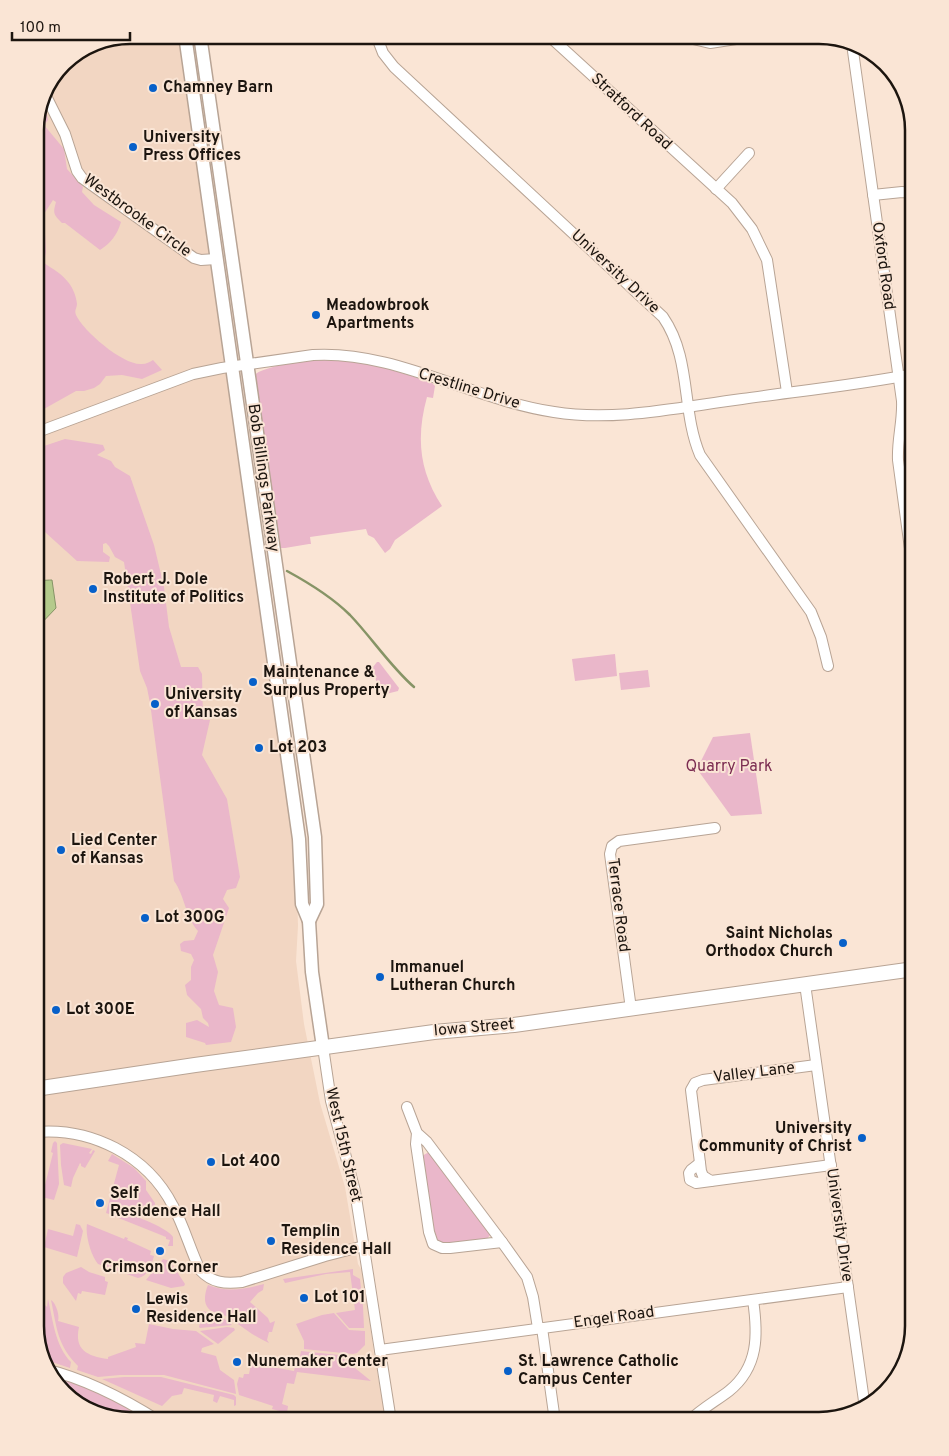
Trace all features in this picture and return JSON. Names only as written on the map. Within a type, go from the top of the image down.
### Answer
[{"type":"highway","name":"Iowa Street","points":[[44,1088],[323,1047],[434,1032],[514,1025],[905,970]]},
{"type":"main road","name":"Bob Billings Parkway","points":[[186,44],[299,839],[302,904],[309,921],[312,972],[323,1047]]},
{"type":"main road","name":"Bob Billings Parkway","points":[[201,44],[315,837],[317,904],[309,921]]},
{"type":"street","name":"University Drive","points":[[380,44],[383,53],[394,67],[659,312],[676,339],[693,437],[700,456],[811,612],[821,637],[828,666]]},
{"type":"street","name":"Stratford Road","points":[[558,44],[732,203],[747,221],[758,238],[767,260],[787,392]]},
{"type":"street","name":"Oxford Road","points":[[853,51],[899,377],[902,410],[898,460],[905,512]]},
{"type":"street","name":"Westbrooke Circle","points":[[49,102],[65,134],[77,171],[82,178],[194,258],[201,260],[216,259]]},
{"type":"street","points":[[716,189],[749,153]]},
{"type":"street","points":[[873,195],[905,192]]},
{"type":"street","name":"Crestline Drive","points":[[44,429],[193,374],[232,366],[327,354],[360,356],[525,406],[572,414],[616,415],[905,376]]},
{"type":"street","name":"Terrace Road","points":[[631,1009],[610,854],[612,846],[619,841],[715,828]]},
{"type":"street","name":"University Drive","points":[[805,984],[864,1400]]},
{"type":"street","name":"West 15th Street","points":[[323,1047],[330,1094],[356,1191],[390,1412]]},
{"type":"street","name":"Valley Lane","points":[[816,1065],[703,1080],[693,1086],[691,1090],[700,1163],[703,1176],[711,1181],[831,1165]]},
{"type":"street","points":[[407,1107],[417,1133],[431,1148],[527,1277],[540,1328],[554,1412]]},
{"type":"street","points":[[44,1132],[63,1132],[94,1138],[120,1150],[142,1166],[158,1183],[172,1204],[200,1270],[206,1276],[218,1282],[242,1282],[364,1246]]},
{"type":"street","points":[[417,1133],[416,1144],[428,1232],[434,1244],[442,1248],[450,1248],[502,1242]]},
{"type":"street","points":[[419,1158],[421,1153],[431,1148]]},
{"type":"street","name":"Engel Road","points":[[380,1350],[848,1287]]},
{"type":"street","points":[[700,1412],[736,1384],[749,1367],[756,1344],[757,1330],[753,1300]]},
{"type":"street","points":[[57,1372],[69,1375],[116,1395],[144,1412]]},
{"type":"shaded area","name":"University of Kansas","points":[[119,44],[181,44],[296,858],[298,926],[296,961],[304,1024],[320,1103],[345,1187],[358,1264],[364,1274],[374,1354],[384,1412],[124,1412],[102,1408],[87,1401],[69,1387],[50,1359],[44,1337],[44,124],[53,92],[62,77],[73,65],[87,55],[102,48]]},
{"type":"shaded area","points":[[44,580],[52,580],[56,608],[44,621]]},
{"type":"green space","points":[[46,112],[48,120],[44,125]]},
{"type":"green space","points":[[44,125],[64,149],[67,169],[83,187],[82,192],[94,205],[121,222],[118,231],[100,250],[59,220],[54,213],[56,202],[53,200],[44,214]]},
{"type":"green space","points":[[44,214],[46,252],[44,263]]},
{"type":"green space","points":[[44,263],[70,284],[77,301],[76,315],[95,338],[115,354],[125,359],[142,364],[153,360],[162,370],[142,379],[122,375],[106,376],[94,388],[76,391],[44,409]]},
{"type":"green space","points":[[314,359],[345,360],[374,365],[431,382],[435,386],[433,398],[427,397],[421,426],[421,440],[424,467],[428,480],[442,506],[395,540],[390,549],[385,553],[374,538],[368,535],[366,529],[310,537],[311,544],[281,548],[278,544],[255,375],[265,369]]},
{"type":"green space","points":[[65,439],[103,445],[105,450],[97,455],[111,461],[115,467],[130,476],[154,545],[164,587],[169,627],[181,667],[198,667],[202,674],[203,720],[210,720],[202,755],[227,799],[240,877],[236,888],[227,890],[223,899],[229,908],[213,955],[218,972],[214,991],[219,1005],[233,1008],[236,1027],[231,1042],[206,1045],[186,1037],[186,1023],[197,1020],[209,1027],[203,1018],[201,1009],[187,995],[185,985],[191,980],[191,967],[194,960],[191,954],[181,951],[180,944],[184,941],[194,940],[198,931],[190,919],[181,893],[174,881],[150,703],[147,688],[140,671],[124,562],[115,557],[106,543],[103,544],[103,552],[110,557],[109,562],[77,561],[44,531],[44,446]]},
{"type":"green space","points":[[615,654],[617,676],[575,681],[572,659]]},
{"type":"green space","points":[[379,662],[399,688],[398,691],[386,694],[378,690],[373,667]]},
{"type":"green space","points":[[648,670],[650,687],[621,690],[619,673]]},
{"type":"green space","name":"Quarry Park","points":[[750,733],[762,814],[731,816],[697,769],[713,737]]},
{"type":"green space","points":[[55,1141],[57,1143],[59,1184],[54,1200],[44,1198],[44,1189],[53,1153],[51,1152]]},
{"type":"green space","points":[[63,1143],[92,1149],[89,1153],[91,1154],[93,1150],[95,1151],[85,1168],[80,1163],[71,1187],[64,1185],[60,1145]]},
{"type":"green space","points":[[429,1152],[491,1234],[486,1240],[449,1245],[435,1240],[422,1156]]},
{"type":"green space","points":[[112,1154],[134,1168],[146,1181],[146,1190],[155,1203],[154,1212],[150,1216],[145,1217],[119,1211],[106,1213],[119,1165],[108,1161]]},
{"type":"green space","points":[[116,1212],[138,1217],[163,1229],[173,1237],[173,1246],[168,1246],[170,1240],[166,1239],[166,1237],[111,1215]]},
{"type":"green space","points":[[76,1224],[80,1225],[83,1231],[77,1257],[44,1247],[48,1229],[73,1236]]},
{"type":"green space","points":[[87,1224],[124,1239],[125,1237],[128,1238],[127,1240],[151,1251],[150,1255],[154,1256],[147,1273],[138,1278],[98,1264],[89,1245]]},
{"type":"green space","points":[[163,1259],[170,1261],[185,1284],[184,1286],[171,1288],[146,1280]]},
{"type":"green space","points":[[81,1267],[89,1272],[105,1277],[105,1281],[108,1282],[105,1295],[82,1291],[81,1294],[78,1293],[76,1301],[63,1283],[63,1277],[66,1273]]},
{"type":"green space","points":[[353,1269],[353,1275],[360,1279],[364,1328],[349,1328],[336,1313],[355,1310],[350,1272],[326,1274],[285,1283],[283,1279]]},
{"type":"green space","points":[[264,1284],[263,1290],[250,1302],[268,1318],[270,1323],[275,1321],[272,1332],[269,1332],[267,1340],[269,1343],[226,1316],[212,1311],[205,1303],[208,1285],[229,1290]]},
{"type":"green space","points":[[48,1299],[55,1332],[61,1348],[71,1362],[70,1368],[51,1362],[50,1359],[44,1337],[44,1305],[47,1307]]},
{"type":"green space","points":[[51,1300],[57,1310],[58,1321],[79,1327],[78,1341],[80,1346],[88,1354],[101,1358],[108,1359],[108,1357],[136,1347],[135,1343],[145,1344],[149,1324],[196,1331],[214,1344],[202,1348],[201,1352],[216,1356],[220,1370],[234,1380],[236,1394],[164,1375],[98,1377],[77,1370],[78,1366],[66,1351],[59,1336]]},
{"type":"green space","points":[[203,1311],[222,1317],[232,1325],[200,1328]]},
{"type":"green space","points":[[334,1313],[349,1330],[365,1331],[365,1345],[357,1353],[353,1354],[304,1349],[304,1341],[296,1324]]},
{"type":"green space","points":[[227,1327],[234,1328],[235,1330],[218,1344],[200,1331]]},
{"type":"green space","points":[[301,1351],[339,1355],[371,1381],[297,1372],[294,1384],[287,1383],[282,1404],[288,1406],[287,1412],[272,1409],[273,1406],[239,1395],[237,1384],[239,1377],[243,1378],[244,1374],[249,1374],[253,1354],[263,1356],[261,1365],[294,1371],[296,1362],[299,1362]]},
{"type":"green space","points":[[161,1377],[234,1395],[236,1397],[236,1405],[234,1406],[234,1400],[220,1396],[217,1403],[213,1401],[214,1395],[184,1388],[182,1394],[172,1396],[162,1406],[102,1379]]},
{"type":"green space","points":[[63,1380],[89,1388],[120,1401],[136,1412],[113,1411],[102,1408],[77,1394]]},
{"type":"waterway","points":[[287,571],[304,580],[343,608],[414,687]]},
{"type":"place","name":"Chamney Barn","points":[[153,88]]},
{"type":"place","name":"University Press Offices","points":[[133,147]]},
{"type":"place","name":"Meadowbrook Apartments","points":[[316,315]]},
{"type":"place","name":"Robert J. Dole Institute of Politics","points":[[93,589]]},
{"type":"place","name":"Maintenance & Surplus Property","points":[[253,682]]},
{"type":"place","name":"University of Kansas","points":[[155,704]]},
{"type":"place","name":"Lot 203","points":[[259,748]]},
{"type":"place","name":"Lied Center of Kansas","points":[[61,850]]},
{"type":"place","name":"Lot 300G","points":[[145,918]]},
{"type":"place","name":"Saint Nicholas Orthodox Church","points":[[843,943]]},
{"type":"place","name":"Immanuel Lutheran Church","points":[[380,977]]},
{"type":"place","name":"Lot 300E","points":[[56,1010]]},
{"type":"place","name":"University Community of Christ","points":[[862,1138]]},
{"type":"place","name":"Lot 400","points":[[211,1162]]},
{"type":"place","name":"Self Residence Hall","points":[[100,1203]]},
{"type":"place","name":"Templin Residence Hall","points":[[271,1241]]},
{"type":"place","name":"Crimson Corner","points":[[160,1251]]},
{"type":"place","name":"Lot 101","points":[[304,1298]]},
{"type":"place","name":"Lewis Residence Hall","points":[[136,1309]]},
{"type":"place","name":"Nunemaker Center","points":[[237,1362]]},
{"type":"place","name":"St. Lawrence Catholic Campus Center","points":[[508,1371]]}]
